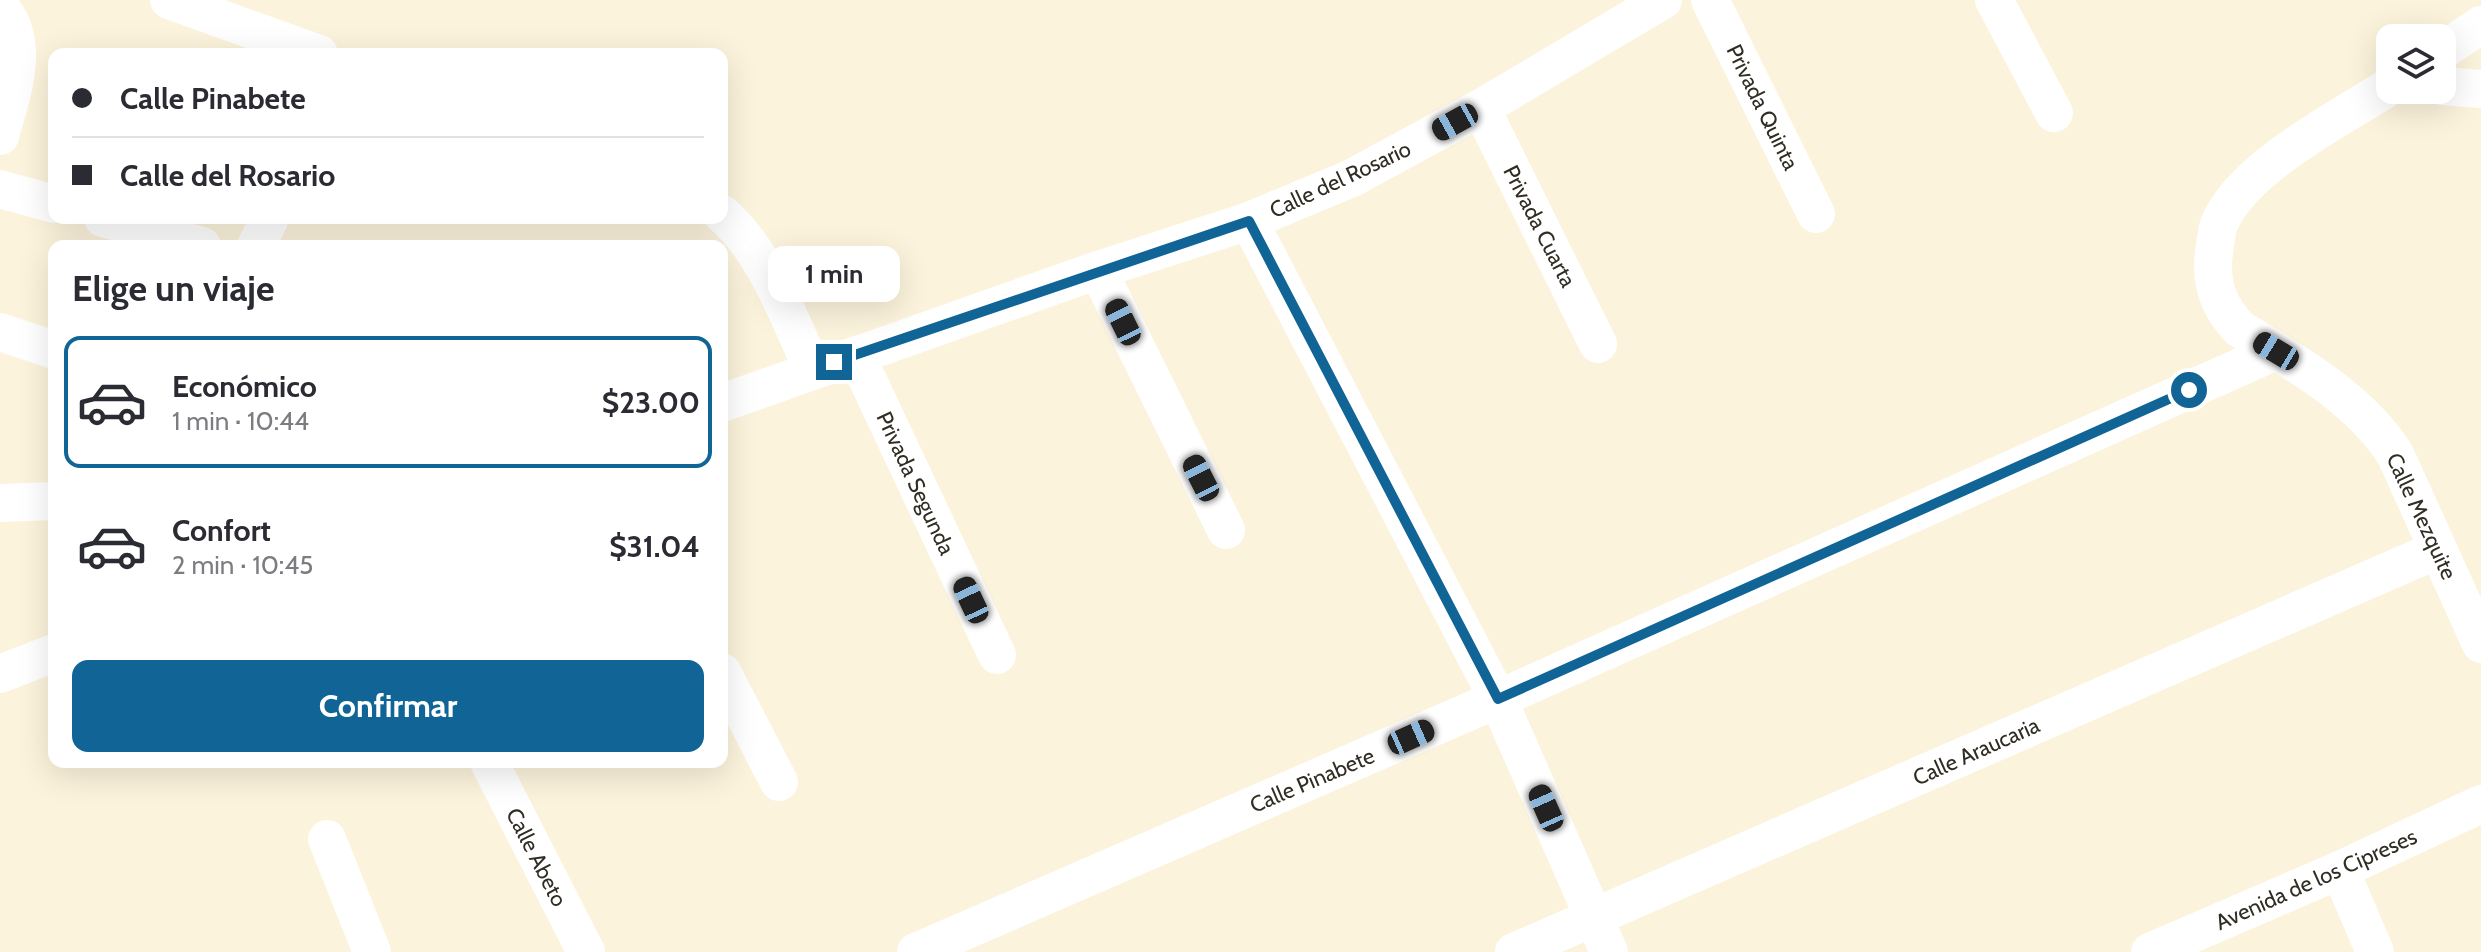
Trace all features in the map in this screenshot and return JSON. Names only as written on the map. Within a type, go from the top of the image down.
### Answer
[{"type":"street","points":[[169,0],[302,48]]},
{"type":"street","name":"Calle del Rosario","points":[[728,401],[1098,270],[1249,221],[1352,178],[1481,108],[1663,0]]},
{"type":"street","name":"Privada Quinta","points":[[1710,0],[1816,214]]},
{"type":"street","points":[[1994,0],[2054,113]]},
{"type":"street","points":[[0,7],[15,32],[17,61],[0,136]]},
{"type":"street","points":[[2456,42],[2481,25]]},
{"type":"street","points":[[2456,87],[2481,89]]},
{"type":"street","name":"Calle Mezquite","points":[[2376,95],[2261,170],[2233,200],[2218,224],[2213,261],[2215,292],[2226,314],[2240,329],[2351,403],[2378,428],[2395,454],[2481,644]]},
{"type":"street","name":"Privada Cuarta","points":[[1481,108],[1598,344]]},
{"type":"street","points":[[0,189],[48,202]]},
{"type":"street","points":[[728,219],[740,230],[767,273],[813,370]]},
{"type":"street","points":[[1249,221],[1498,699],[1609,952]]},
{"type":"street","points":[[124,224],[181,240]]},
{"type":"street","points":[[1098,270],[1226,530]]},
{"type":"street","points":[[0,332],[48,348]]},
{"type":"street","name":"Calle Pinabete","points":[[916,952],[1498,699],[2276,351]]},
{"type":"street","name":"Privada Segunda","points":[[856,355],[997,655]]},
{"type":"street","points":[[0,503],[48,508]]},
{"type":"street","name":"Calle Araucaria","points":[[1514,952],[2437,550]]},
{"type":"street","points":[[0,674],[48,655]]},
{"type":"street","points":[[728,684],[779,782]]},
{"type":"street","name":"Calle Abeto","points":[[492,768],[586,952]]},
{"type":"street","name":"Avenida de los Cipreses","points":[[2150,952],[2340,870],[2481,804]]},
{"type":"street","points":[[327,839],[372,952]]},
{"type":"street","points":[[2340,870],[2375,952]]},
{"type":"route","points":[[834,362],[1249,221],[1498,699],[2189,390]]}]
